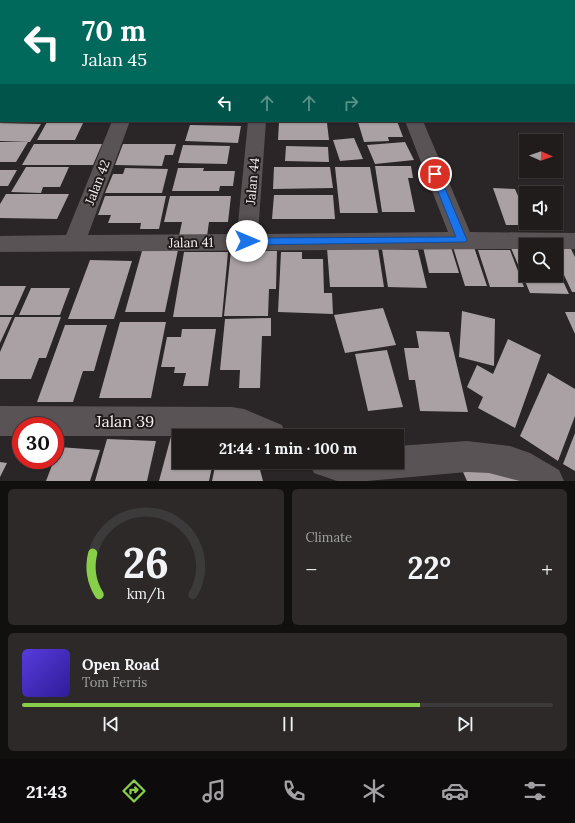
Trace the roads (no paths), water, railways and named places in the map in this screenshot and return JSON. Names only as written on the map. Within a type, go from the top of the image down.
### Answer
[{"type":"street","name":"Jalan 42","points":[[74,243],[121,122]]},
{"type":"street","name":"Jalan 44","points":[[247,241],[257,122]]},
{"type":"street","points":[[414,122],[462,240]]},
{"type":"street","name":"Jalan 41","points":[[0,244],[247,241],[575,241]]},
{"type":"street","name":"Jalan 39","points":[[0,421],[232,422],[244,424],[255,429]]},
{"type":"street","points":[[404,461],[457,456],[504,460],[524,467],[548,481]]}]
